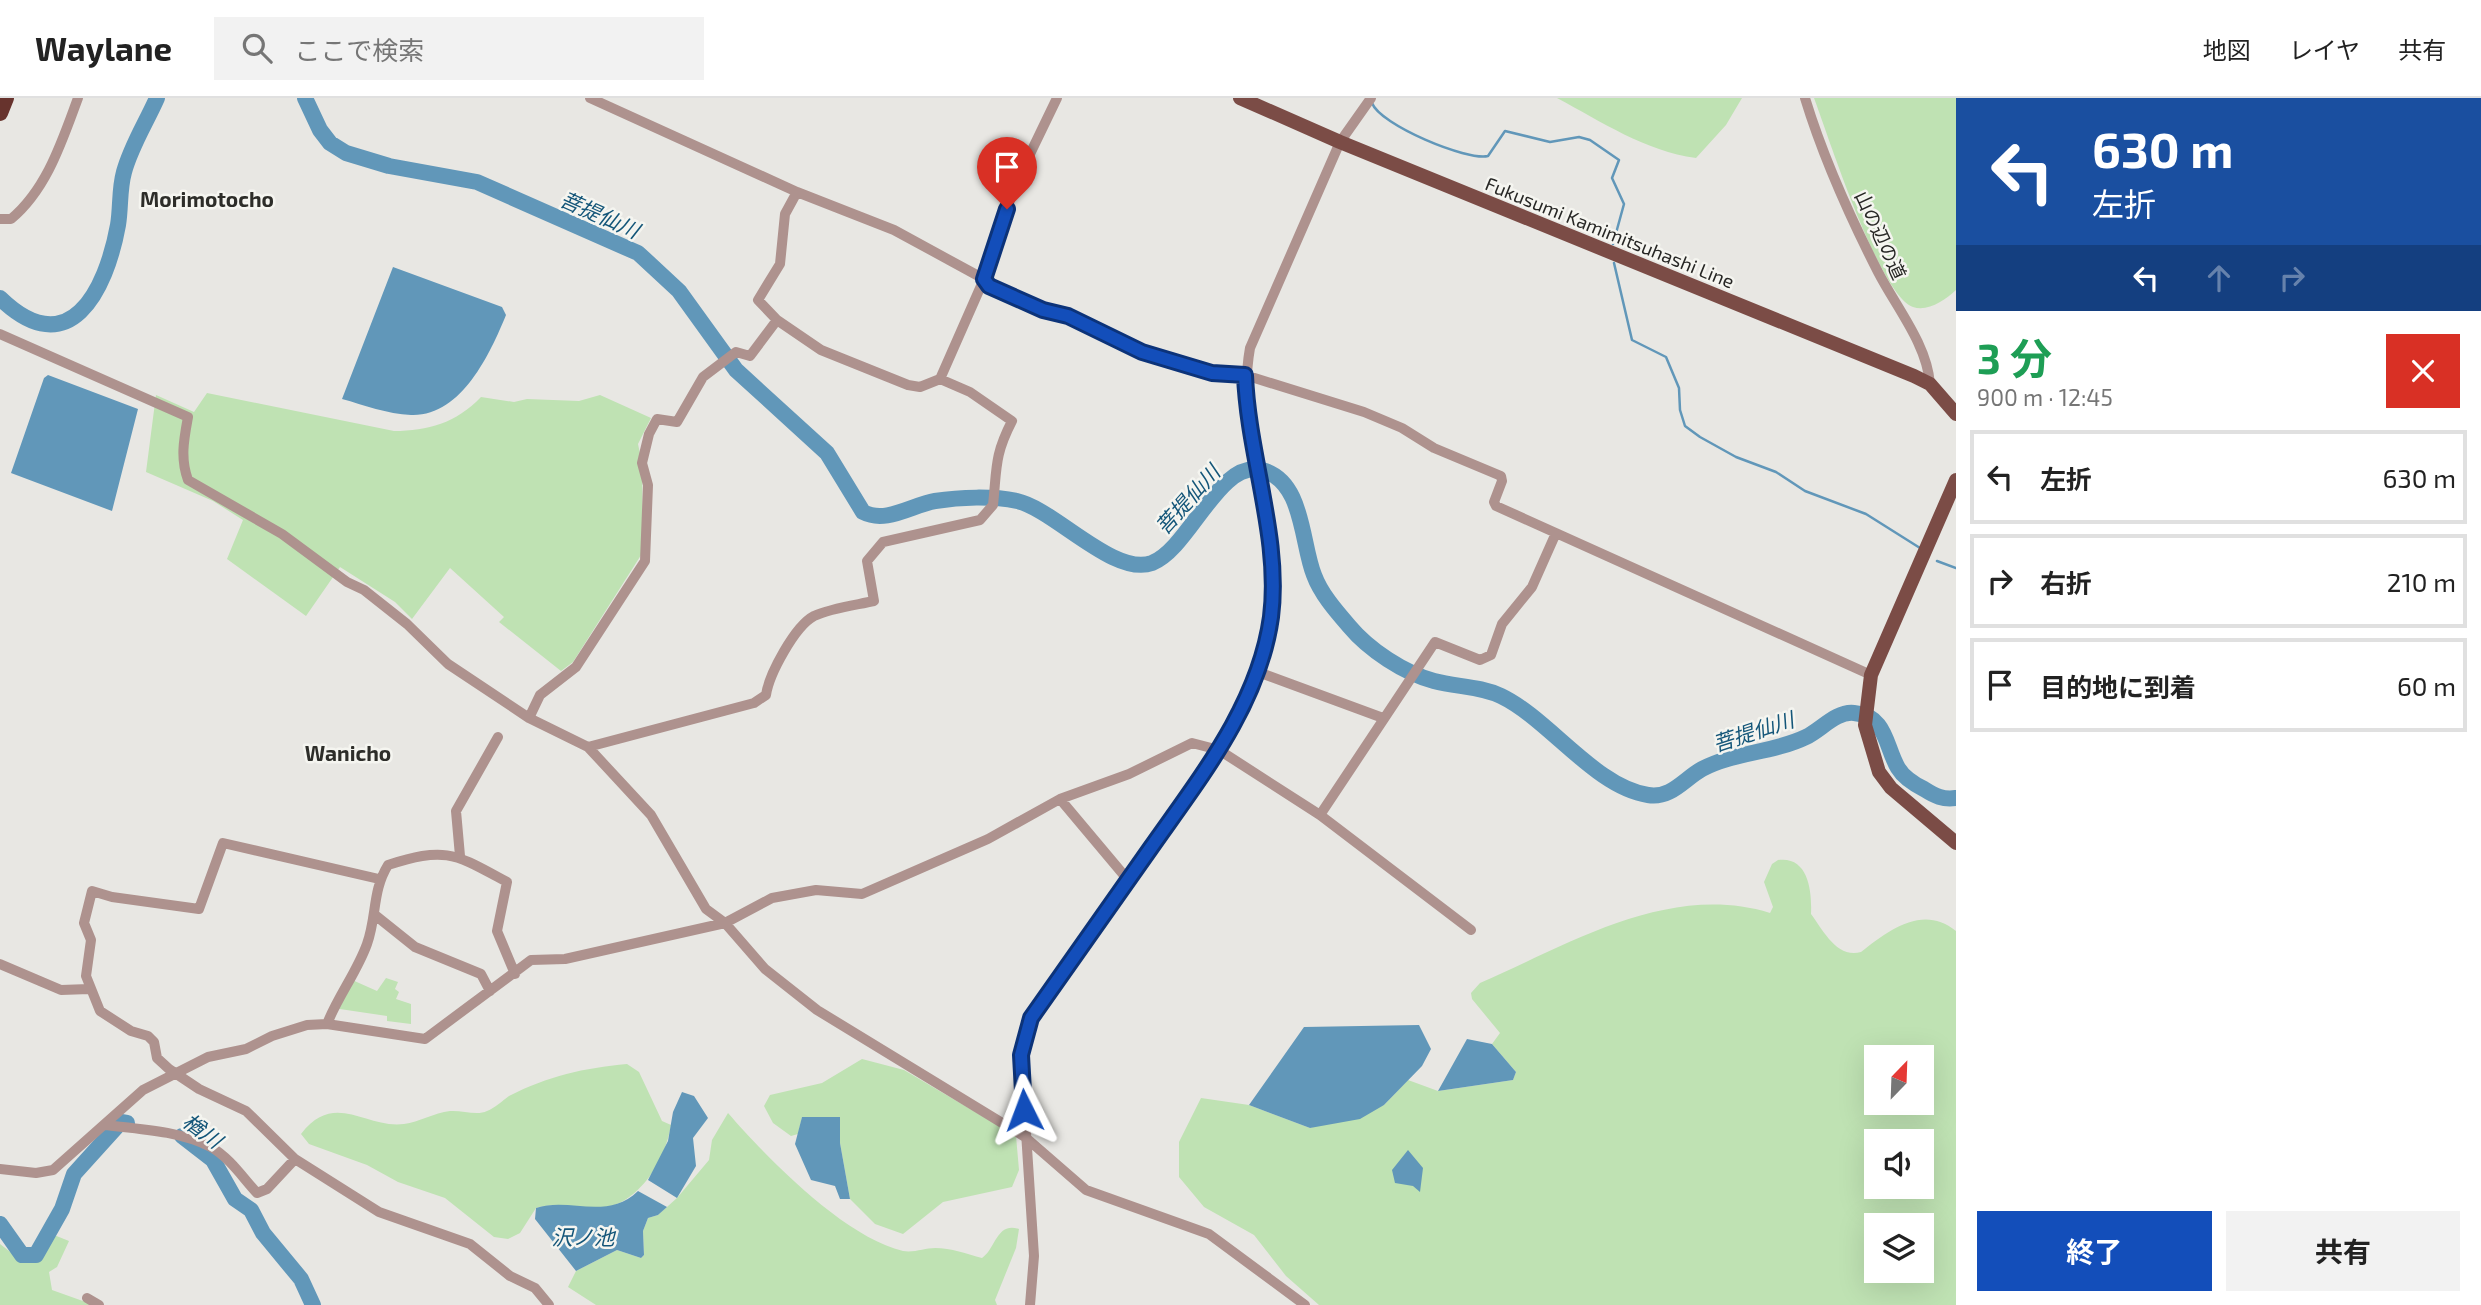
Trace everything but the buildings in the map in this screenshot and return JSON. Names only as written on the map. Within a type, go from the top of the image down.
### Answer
[{"type":"highway","points":[[0,113],[6,98]]},
{"type":"main road","name":"Fukusumi Kamimitsuhashi Line","points":[[1240,98],[1340,142],[1930,384],[1956,414]]},
{"type":"main road","points":[[1956,480],[1871,675],[1865,706],[1865,725],[1879,772],[1891,788],[1956,843]]},
{"type":"street","points":[[0,219],[11,219],[24,208],[41,184],[78,98]]},
{"type":"street","points":[[590,98],[797,192],[894,230],[984,279],[989,286],[1024,303],[1068,316],[1142,352],[1212,373],[1245,375],[1364,412],[1402,428],[1434,448],[1498,474],[1502,481],[1494,505],[1871,675]]},
{"type":"street","points":[[940,379],[984,279],[1015,185],[1057,98]]},
{"type":"street","name":"山の辺の道","points":[[1805,98],[1815,133],[1877,271],[1929,365],[1930,384]]},
{"type":"street","points":[[1030,1305],[1034,1256],[1021,1055],[1031,1018],[1219,750],[1258,673],[1271,617],[1272,554],[1247,421],[1245,375],[1250,348],[1340,142],[1368,103]]},
{"type":"street","points":[[589,747],[754,703],[766,695],[768,683],[789,644],[814,616],[874,601],[867,561],[883,542],[980,520],[993,505],[993,477],[998,455],[1012,421],[970,391],[940,379],[920,387],[908,385],[821,350],[778,320],[758,300],[780,264],[785,214],[797,192]]},
{"type":"street","points":[[528,718],[540,695],[576,667],[645,561],[648,545],[648,485],[642,463],[649,434],[657,419],[677,422],[709,370],[736,352],[750,356],[778,320]]},
{"type":"street","points":[[0,334],[188,417],[183,447],[183,467],[188,480],[282,534],[347,582],[364,590],[407,624],[448,664],[528,718],[589,747],[651,815],[706,909],[724,923],[765,969],[817,1010],[1025,1137],[1086,1190],[1209,1234],[1305,1305]]},
{"type":"street","points":[[1320,816],[1435,642],[1480,660],[1491,655],[1502,624],[1532,587],[1556,533]]},
{"type":"street","points":[[1258,673],[1383,718]]},
{"type":"street","points":[[460,856],[456,811],[498,737]]},
{"type":"street","points":[[0,1169],[36,1173],[53,1170],[143,1090],[208,1058],[246,1049],[307,1025],[327,1024],[425,1039],[531,960],[565,959],[724,923],[772,898],[816,890],[862,894],[988,839],[1059,799],[1129,774],[1192,743],[1219,750],[1320,816],[1471,930]]},
{"type":"street","points":[[1059,799],[1128,880]]},
{"type":"street","points":[[379,879],[223,843],[199,909],[112,897],[92,891],[84,923],[91,940],[86,976],[89,989],[100,1011],[121,1026],[148,1036],[154,1042],[157,1058],[199,1089],[246,1111],[295,1159],[379,1212],[470,1244],[510,1276],[535,1288],[549,1305]]},
{"type":"street","points":[[327,1024],[337,996],[366,947],[375,915],[374,896],[379,879],[388,865],[416,856],[443,853],[460,856],[508,882],[496,931],[515,974]]},
{"type":"street","points":[[375,915],[415,947],[481,974],[490,991]]},
{"type":"street","points":[[0,964],[61,990],[89,989]]},
{"type":"street","points":[[105,1125],[170,1133],[210,1147],[257,1193],[267,1189],[295,1159]]},
{"type":"street","points":[[87,1298],[99,1305]]},
{"type":"green space","points":[[1557,98],[1742,98],[1726,125],[1696,158],[1641,142]]},
{"type":"green space","points":[[1814,98],[1956,98],[1956,290],[1942,301],[1924,308],[1913,307],[1900,296],[1885,274],[1856,212]]},
{"type":"green space","points":[[207,393],[394,431],[441,424],[462,413],[481,397],[514,402],[527,399],[579,401],[600,395],[651,418],[638,444],[642,463],[643,552],[573,662],[561,671],[499,622],[504,617],[450,568],[412,619],[395,602],[340,567],[306,616],[227,559],[243,520],[213,501],[146,472],[156,395],[194,412]]},
{"type":"green space","points":[[1778,860],[1788,860],[1796,864],[1802,870],[1809,886],[1811,914],[1831,942],[1852,953],[1861,952],[1895,929],[1919,920],[1944,923],[1956,931],[1956,1305],[1319,1305],[1286,1276],[1254,1235],[1204,1207],[1179,1177],[1179,1142],[1201,1098],[1249,1105],[1310,1128],[1384,1105],[1408,1080],[1438,1091],[1513,1080],[1516,1072],[1492,1044],[1500,1033],[1472,999],[1471,993],[1480,983],[1585,936],[1658,911],[1695,905],[1732,906],[1770,913],[1773,907],[1764,882],[1772,864]]},
{"type":"green space","points":[[386,978],[398,982],[395,989],[399,992],[396,999],[411,1004],[411,1024],[387,1021],[387,1016],[333,1008],[350,979],[377,991]]},
{"type":"green space","points":[[862,1059],[904,1070],[1016,1136],[1019,1170],[1012,1187],[943,1202],[903,1234],[875,1224],[850,1199],[840,1143],[839,1117],[802,1117],[798,1134],[791,1136],[773,1123],[764,1106],[770,1095],[822,1083]]},
{"type":"green space","points":[[627,1064],[639,1072],[662,1121],[671,1125],[655,1168],[636,1192],[624,1201],[595,1209],[558,1205],[536,1208],[520,1233],[508,1239],[494,1237],[445,1198],[398,1182],[367,1165],[309,1144],[301,1134],[314,1121],[338,1113],[390,1124],[404,1124],[450,1111],[483,1112],[509,1096],[552,1078]]},
{"type":"green space","points":[[728,1113],[808,1194],[856,1230],[880,1243],[903,1251],[941,1248],[982,1258],[1005,1229],[1019,1229],[1016,1248],[995,1300],[997,1305],[596,1305],[568,1287],[576,1271],[617,1250],[641,1258],[644,1255],[643,1231],[648,1218],[658,1215],[677,1198],[709,1160],[712,1140]]},
{"type":"green space","points":[[54,1235],[69,1241],[57,1267],[49,1272],[52,1290],[94,1305],[0,1305],[0,1244],[22,1261],[43,1257]]},
{"type":"water","points":[[393,267],[502,307],[506,315],[471,380],[459,395],[445,406],[429,413],[393,413],[342,399]]},
{"type":"water","points":[[48,375],[138,409],[112,511],[11,473],[44,378]]},
{"type":"water","points":[[1419,1025],[1431,1049],[1422,1066],[1384,1105],[1360,1119],[1310,1128],[1249,1105],[1304,1027]]},
{"type":"water","points":[[1467,1039],[1492,1044],[1516,1072],[1513,1080],[1438,1091]]},
{"type":"water","name":"沢ノ池","points":[[682,1092],[694,1096],[708,1118],[693,1138],[696,1166],[677,1198],[648,1180],[668,1141],[673,1112]]},
{"type":"water","points":[[802,1117],[840,1117],[840,1143],[850,1199],[840,1199],[835,1186],[811,1180],[795,1144]]},
{"type":"water","points":[[1408,1150],[1423,1168],[1420,1192],[1413,1186],[1395,1183],[1392,1170]]},
{"type":"water","name":"沢ノ池","points":[[638,1191],[667,1207],[658,1215],[648,1218],[643,1231],[644,1255],[641,1258],[617,1250],[576,1271],[535,1219],[536,1208],[549,1205],[614,1205]]},
{"type":"waterway","name":"菩提仙川","points":[[0,298],[24,317],[46,324],[64,322],[80,311],[94,295],[112,250],[127,162],[157,98]]},
{"type":"waterway","name":"菩提仙川","points":[[305,98],[320,130],[330,143],[346,153],[389,166],[477,182],[638,253],[679,291],[736,370],[827,453],[863,512],[881,516],[935,501],[1008,499],[1048,516],[1102,552],[1137,565],[1152,563],[1166,554],[1232,478],[1246,470],[1262,470],[1276,476],[1286,487],[1299,515],[1317,582],[1334,608],[1366,644],[1388,660],[1423,677],[1501,696],[1537,720],[1591,766],[1628,789],[1648,795],[1664,794],[1714,763],[1793,742],[1812,734],[1841,715],[1854,713],[1865,715],[1879,726],[1898,768],[1906,778],[1936,795],[1956,798]]},
{"type":"waterway","points":[[1372,103],[1378,112],[1407,131],[1444,147],[1477,156],[1488,156],[1505,131],[1550,142],[1579,137],[1590,140],[1619,160],[1612,178],[1624,204],[1613,244]]},
{"type":"waterway","points":[[1614,263],[1632,340],[1666,357],[1679,388],[1680,410],[1685,426],[1736,457],[1776,472],[1805,491],[1866,514],[1920,548]]},
{"type":"waterway","points":[[1937,561],[1956,568]]},
{"type":"waterway","name":"楢川","points":[[0,1224],[22,1255],[36,1255],[62,1209],[74,1174],[121,1122],[127,1123]]},
{"type":"waterway","name":"楢川","points":[[182,1136],[213,1160],[235,1199],[251,1210],[263,1233],[301,1279],[313,1305]]},
{"type":"district","name":"Morimotocho","points":[[207,198]]},
{"type":"district","name":"Wanicho","points":[[348,752]]},
{"type":"route","points":[[1007,209],[984,279],[989,286],[1024,303],[1068,316],[1142,352],[1212,373],[1245,375],[1247,421],[1272,554],[1271,617],[1258,673],[1219,750],[1031,1018],[1021,1055],[1024,1110]]}]
